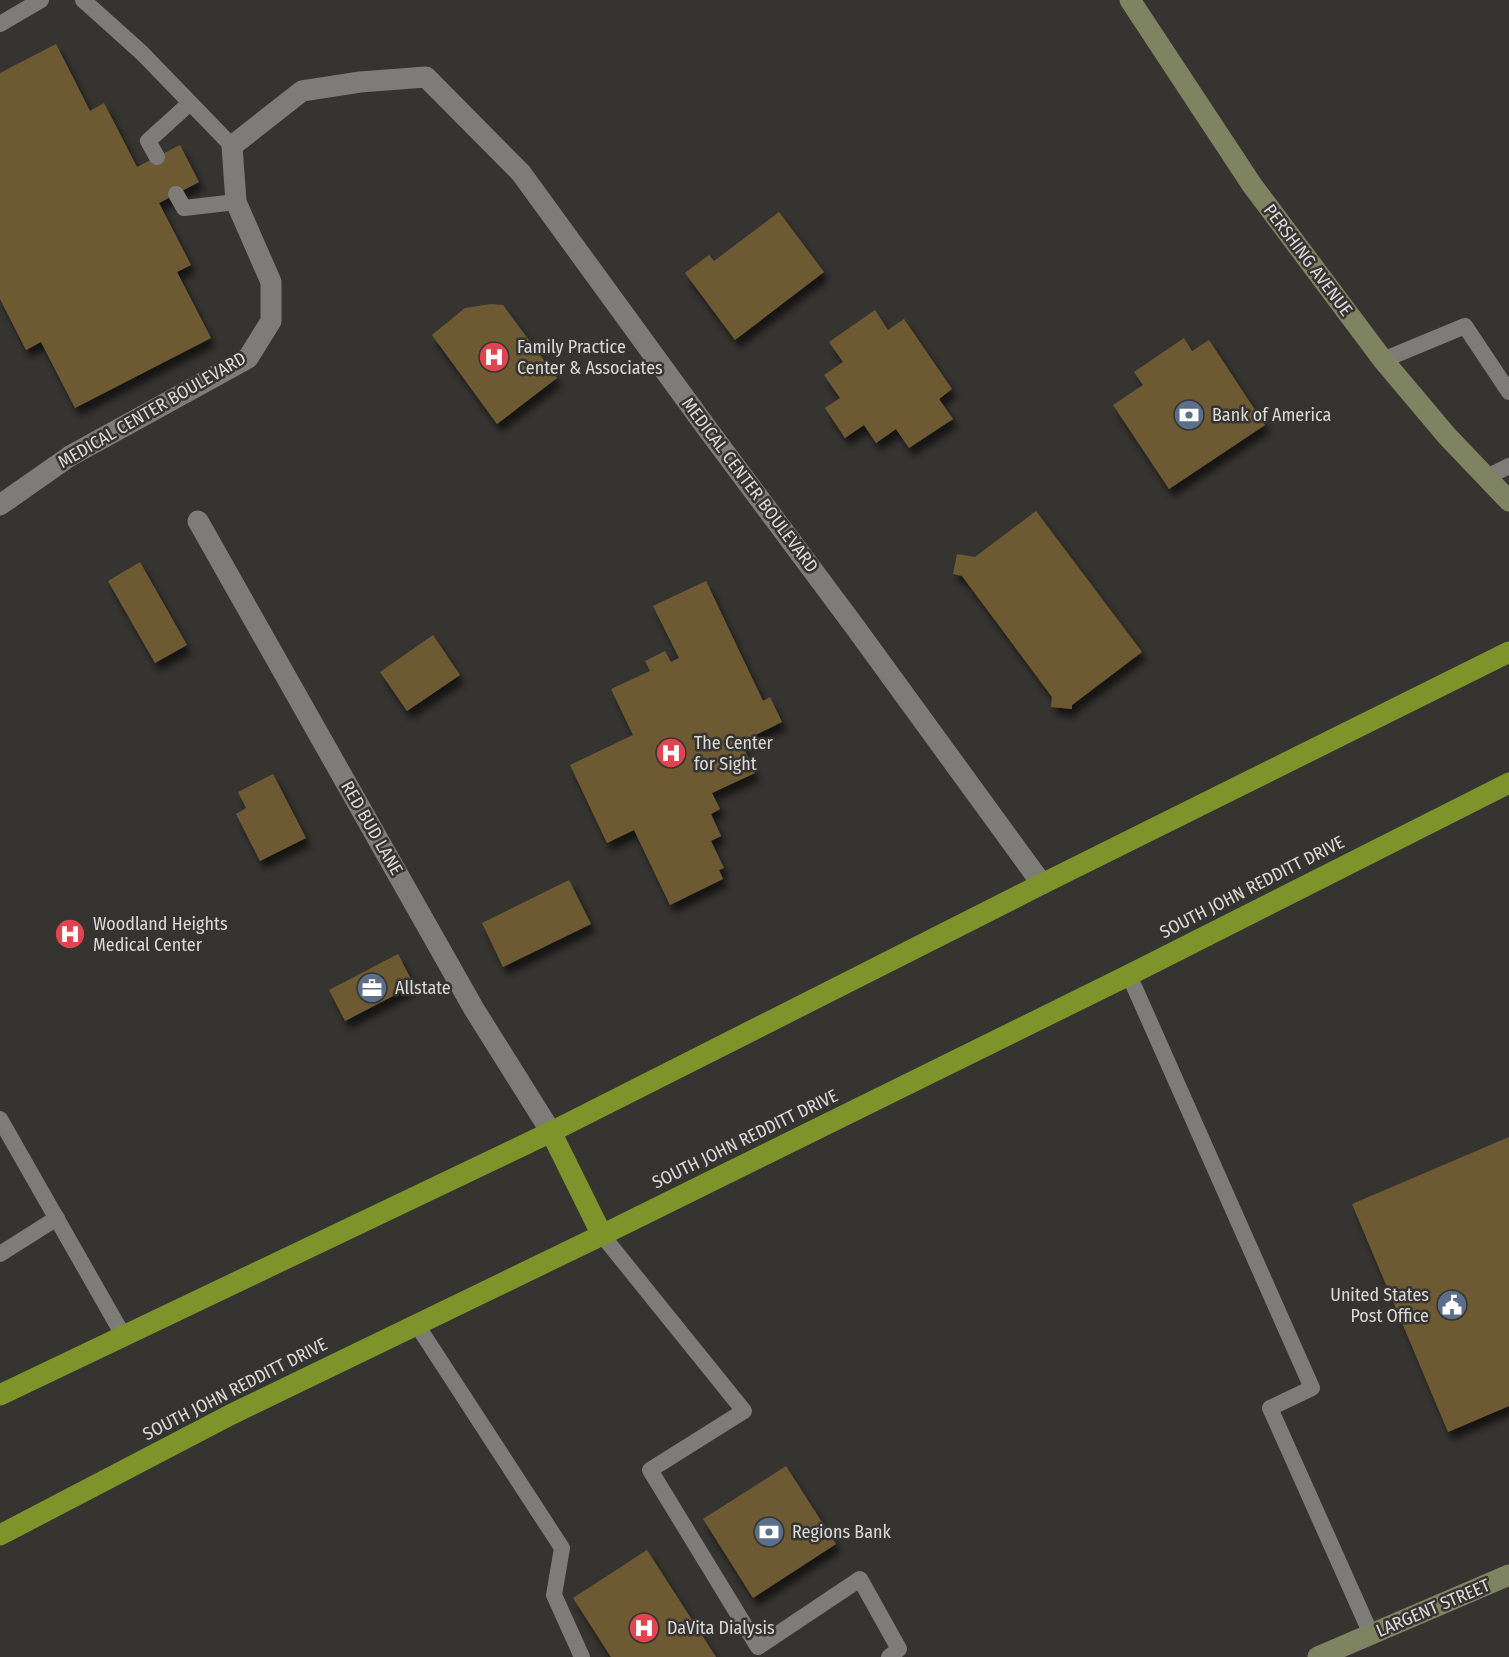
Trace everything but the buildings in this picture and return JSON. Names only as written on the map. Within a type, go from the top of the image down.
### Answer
[{"type":"highway","points":[[0,1395],[551,1132],[1509,652]]},
{"type":"highway","name":"SOUTH JOHN REDDITT DRIVE","points":[[0,1535],[230,1415],[1129,975],[1509,783]]},
{"type":"highway","points":[[551,1132],[602,1235]]},
{"type":"street","name":"PERSHING AVENUE","points":[[1130,0],[1252,185],[1383,360],[1447,436],[1509,501]]},
{"type":"street","name":"MEDICAL CENTER BOULEVARD","points":[[0,505],[70,456],[248,358],[271,321],[271,282],[236,202],[232,146],[302,91],[360,82],[426,77],[521,173],[1042,884]]},
{"type":"street","name":"RED BUD LANE","points":[[198,521],[474,1009],[551,1132]]},
{"type":"street","name":"LARGENT STREET","points":[[1318,1657],[1509,1575]]},
{"type":"lane","points":[[0,24],[41,0]]},
{"type":"lane","points":[[83,0],[142,53],[232,146]]},
{"type":"lane","points":[[157,157],[148,141],[190,103]]},
{"type":"lane","points":[[176,194],[184,208],[236,202]]},
{"type":"lane","points":[[1383,360],[1465,326],[1509,392]]},
{"type":"lane","points":[[1487,477],[1509,466]]},
{"type":"lane","points":[[1129,975],[1312,1388],[1270,1408],[1371,1634]]},
{"type":"lane","points":[[0,1119],[123,1335]]},
{"type":"lane","points":[[0,1254],[57,1219]]},
{"type":"lane","points":[[602,1235],[744,1412],[650,1470],[762,1652],[860,1579],[899,1649],[889,1657]]},
{"type":"lane","points":[[417,1325],[562,1548],[554,1595],[582,1657]]},
{"type":"place","name":"Family Practice Center & Associates","points":[[494,357]]},
{"type":"place","name":"Bank of America","points":[[1189,415]]},
{"type":"place","name":"The Center for Sight","points":[[671,753]]},
{"type":"place","name":"Woodland Heights Medical Center","points":[[70,934]]},
{"type":"place","name":"Allstate","points":[[372,988]]},
{"type":"place","name":"United States Post Office","points":[[1452,1305]]},
{"type":"place","name":"Regions Bank","points":[[769,1532]]},
{"type":"place","name":"DaVita Dialysis","points":[[644,1628]]}]
